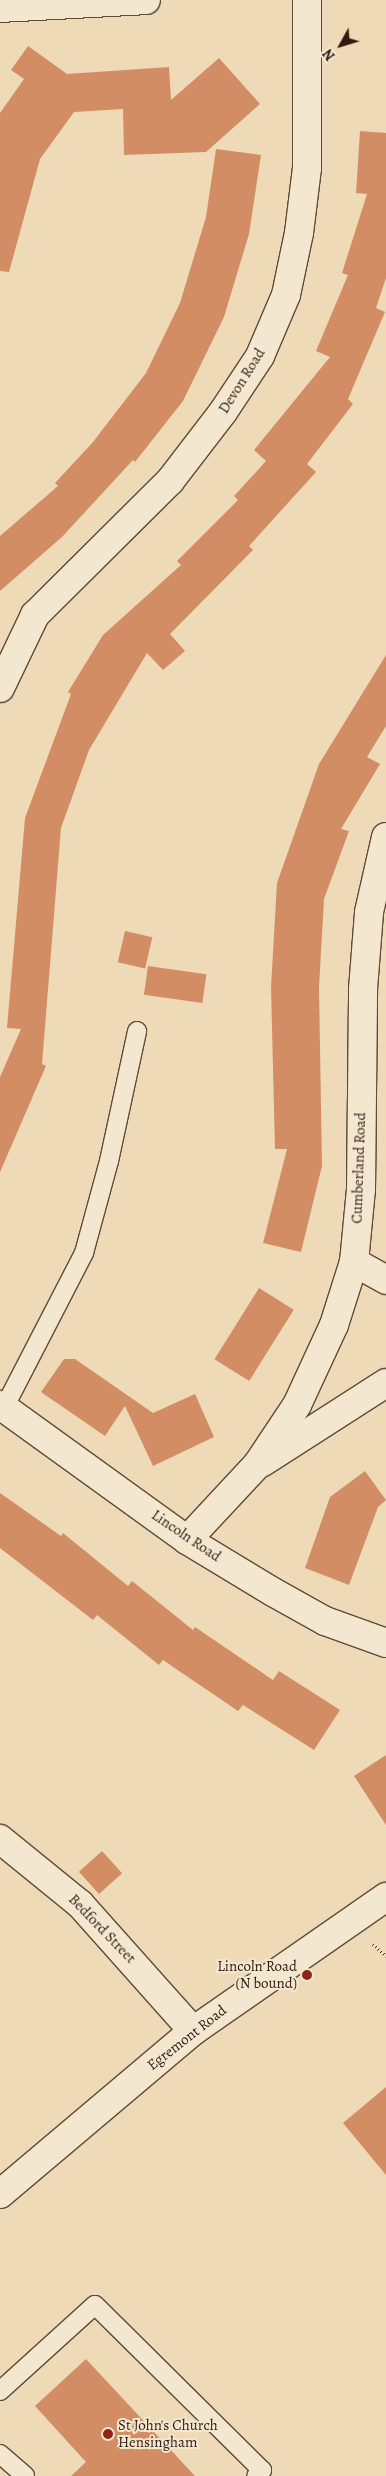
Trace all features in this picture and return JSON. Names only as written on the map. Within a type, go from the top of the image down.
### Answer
[{"type":"street","points":[[0,8],[146,0]]},
{"type":"street","name":"Devon Road","points":[[0,688],[35,615],[170,481],[223,412],[260,356],[286,295],[299,233],[307,168],[307,0]]},
{"type":"street","name":"Cumberland Road","points":[[187,1540],[257,1465],[297,1405],[334,1325],[354,1262],[361,1190],[363,989],[369,912],[386,837]]},
{"type":"street","points":[[354,1262],[386,1280]]},
{"type":"street","points":[[257,1465],[386,1383]]},
{"type":"street","name":"Lincoln Road","points":[[2,1407],[187,1540],[325,1621],[386,1643]]},
{"type":"street","name":"Bedford Street","points":[[0,1839],[80,1904],[192,2031]]},
{"type":"street","name":"Egremont Road","points":[[0,2194],[192,2031],[386,1897]]},
{"type":"lane","points":[[2,1407],[84,1253],[109,1161],[137,1031]]},
{"type":"lane","points":[[0,2391],[95,2305],[262,2470],[256,2476]]},
{"type":"lane","points":[[0,2454],[25,2476]]},
{"type":"building","points":[[28,46],[67,74],[169,67],[171,100],[219,58],[260,104],[206,152],[124,155],[123,109],[74,112],[40,159],[9,272],[0,271],[0,113],[24,79],[11,70]]},
{"type":"building","points":[[360,131],[386,133],[386,278],[376,308],[385,312],[348,399],[353,404],[307,464],[316,472],[249,546],[253,550],[170,634],[185,651],[163,670],[147,653],[89,750],[61,828],[42,1064],[46,1066],[0,1172],[0,1077],[21,1029],[7,1028],[25,818],[71,694],[68,692],[103,635],[181,565],[177,561],[238,500],[234,496],[266,461],[254,450],[330,357],[316,351],[348,275],[342,273],[367,194],[356,193]]},
{"type":"building","points":[[216,149],[261,155],[249,234],[224,317],[183,401],[135,462],[133,460],[62,537],[0,591],[0,536],[58,486],[55,483],[93,442],[146,373],[180,303],[206,217]]},
{"type":"building","points":[[386,655],[386,726],[367,757],[380,764],[341,829],[349,831],[324,899],[319,987],[322,1166],[301,1252],[263,1243],[287,1149],[275,1149],[271,987],[277,883],[319,764]]},
{"type":"building","points":[[125,931],[152,937],[145,968],[118,962]]},
{"type":"building","points":[[148,966],[206,974],[202,1003],[144,995]]},
{"type":"building","points":[[259,1288],[294,1310],[249,1381],[214,1359]]},
{"type":"building","points":[[64,1359],[75,1359],[153,1413],[195,1394],[214,1437],[153,1466],[125,1406],[105,1436],[41,1392]]},
{"type":"building","points":[[365,1471],[386,1500],[378,1507],[349,1585],[305,1568],[330,1497]]},
{"type":"building","points":[[0,1493],[61,1536],[63,1533],[128,1586],[132,1581],[193,1630],[195,1627],[273,1680],[279,1671],[340,1710],[314,1750],[243,1705],[238,1711],[163,1660],[159,1665],[97,1615],[93,1620],[0,1548]]},
{"type":"building","points":[[386,1755],[386,1825],[354,1776]]},
{"type":"building","points":[[102,1851],[122,1873],[99,1894],[79,1872]]},
{"type":"building","points":[[386,2087],[386,2175],[343,2123]]},
{"type":"building","name":"St John's Church Hensingham","points":[[86,2359],[195,2476],[71,2476],[86,2462],[35,2406]]},
{"type":"place","name":"Lincoln Road (N bound)","points":[[307,1975]]},
{"type":"place","name":"St John's Church Hensingham","points":[[108,2434]]}]
